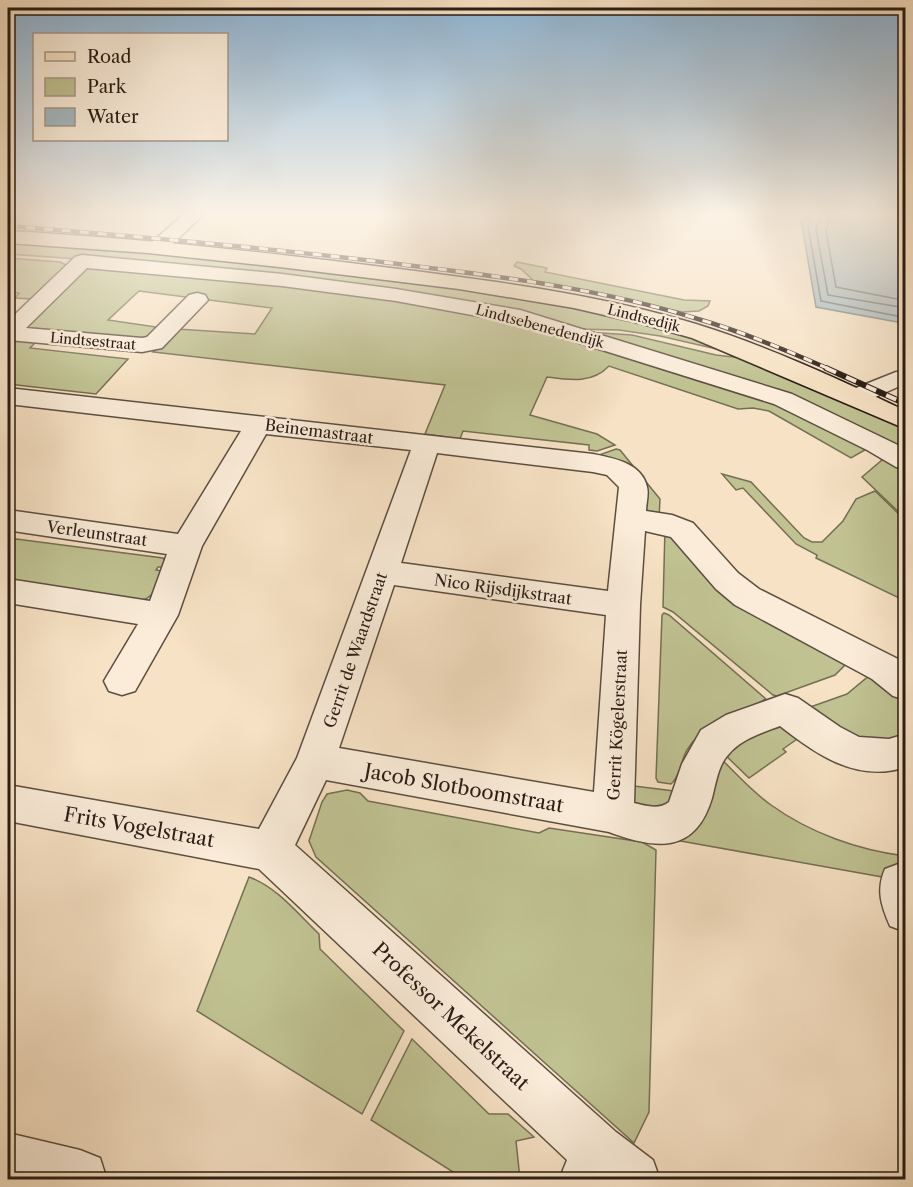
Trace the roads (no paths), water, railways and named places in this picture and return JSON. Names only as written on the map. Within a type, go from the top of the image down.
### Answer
[{"type":"main road","name":"Lindtsedijk","points":[[354,270],[429,279],[607,309],[708,336],[855,397],[906,421]]},
{"type":"street","name":"Lindtsebenedendijk","points":[[8,333],[72,270]]},
{"type":"street","name":"Lindtsebenedendijk","points":[[181,270],[282,280],[478,308],[520,317],[783,399],[877,444],[906,461]]},
{"type":"street","name":"Lindtsestraat","points":[[8,333],[142,345],[154,343],[197,300]]},
{"type":"street","points":[[855,397],[896,379],[906,379]]},
{"type":"street","name":"Beinemastraat","points":[[8,396],[593,463],[613,466],[627,475]]},
{"type":"street","points":[[122,681],[161,615],[186,546],[258,424]]},
{"type":"street","name":"Gerrit de Waardstraat","points":[[270,851],[315,761],[427,444]]},
{"type":"street","name":"Gerrit Kögelerstraat","points":[[627,475],[633,487],[623,605],[613,814],[633,824],[649,826],[665,826],[678,820],[688,808],[701,761],[716,742],[736,727],[785,709],[825,738],[860,754],[878,756],[896,754],[906,750]]},
{"type":"street","points":[[631,519],[672,525],[682,530],[727,581],[747,597],[878,665],[906,686]]},
{"type":"street","name":"Verleunstraat","points":[[8,521],[186,546]]},
{"type":"street","name":"Nico Rijsdijkstraat","points":[[382,572],[623,605]]},
{"type":"street","points":[[8,591],[161,615]]},
{"type":"street","name":"Jacob Slotboomstraat","points":[[315,761],[613,814]]},
{"type":"street","name":"Frits Vogelstraat","points":[[8,803],[270,851]]},
{"type":"street","name":"Professor Mekelstraat","points":[[270,851],[606,1170]]},
{"type":"street","points":[[8,1160],[79,1179]]},
{"type":"water","points":[[810,270],[905,270],[905,321],[897,322],[816,307]]},
{"type":"railway","points":[[449,270],[542,283],[659,308],[731,330],[829,369]]},
{"type":"railway","points":[[826,368],[906,404]]}]
